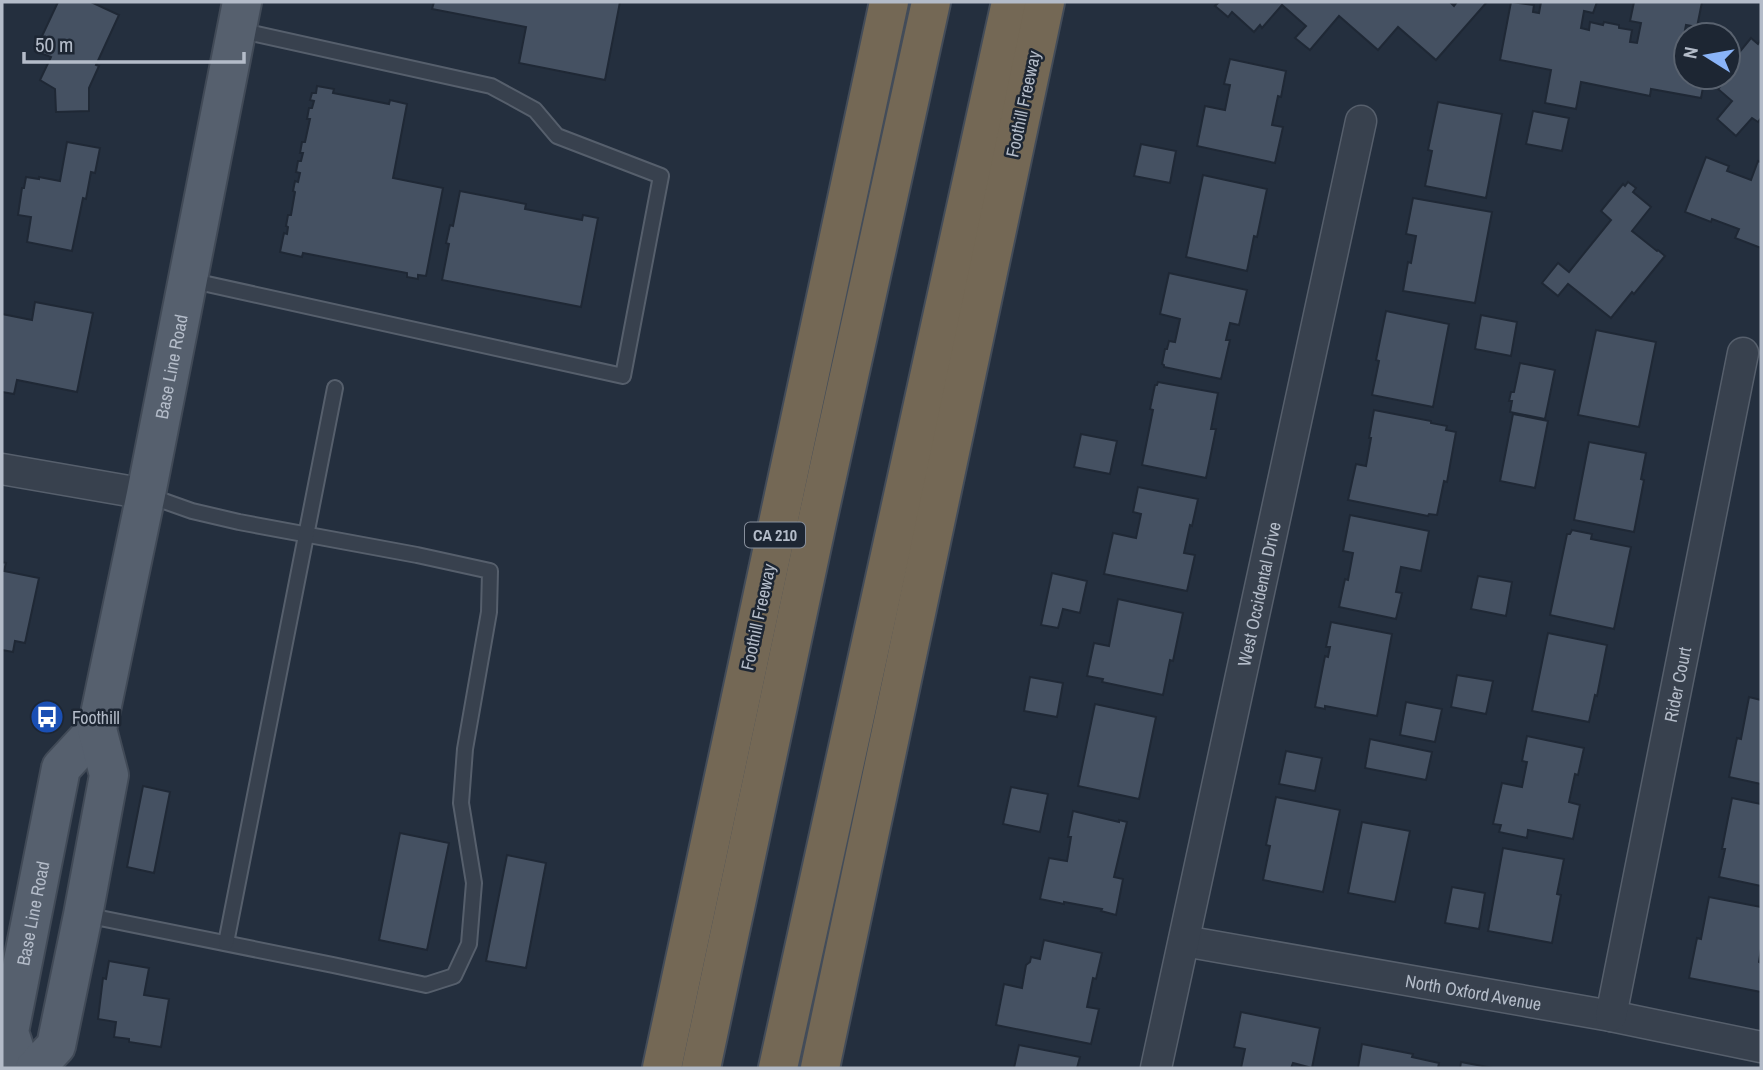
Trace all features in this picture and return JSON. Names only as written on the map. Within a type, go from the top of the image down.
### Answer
[{"type":"highway","name":"Foothill Freeway","points":[[662,1068],[889,2]]},
{"type":"highway","points":[[701,1068],[931,2]]},
{"type":"highway","points":[[778,1068],[1011,2]]},
{"type":"highway","name":"Foothill Freeway","points":[[820,1068],[1045,2]]},
{"type":"main road","name":"Base Line Road","points":[[35,1068],[56,1046],[83,915],[109,775],[97,729],[146,494],[239,16]]},
{"type":"main road","name":"Base Line Road","points":[[21,1068],[9,1032],[61,768],[97,729]]},
{"type":"street","name":"West Occidental Drive","points":[[1156,1068],[1361,121]]},
{"type":"street","name":"Rider Court","points":[[1611,1016],[1743,353]]},
{"type":"street","points":[[2,469],[146,494]]},
{"type":"street","name":"North Oxford Avenue","points":[[1184,941],[1611,1016],[1761,1047]]},
{"type":"lane","points":[[187,280],[623,376],[661,176],[557,136],[535,110],[491,86],[239,16]]},
{"type":"lane","points":[[226,943],[335,388]]},
{"type":"lane","points":[[83,915],[426,985],[454,976],[469,944],[474,883],[461,803],[465,748],[489,612],[490,571],[239,522],[192,511],[146,494]]},
{"type":"building","points":[[58,2],[91,2],[119,15],[96,65],[99,66],[89,88],[89,111],[56,112],[55,89],[40,80],[51,57],[35,51]]},
{"type":"building","points":[[434,2],[620,2],[605,80],[519,63],[526,27],[432,9]]},
{"type":"building","points":[[1219,2],[1450,2],[1454,6],[1457,2],[1487,2],[1436,60],[1398,27],[1378,50],[1339,16],[1310,50],[1295,38],[1306,26],[1282,5],[1262,28],[1260,25],[1254,32],[1232,12],[1228,17],[1215,6]]},
{"type":"building","points":[[1511,2],[1534,5],[1533,12],[1539,13],[1541,2],[1597,2],[1593,13],[1584,11],[1581,28],[1589,30],[1590,22],[1619,25],[1619,28],[1632,30],[1630,42],[1637,43],[1641,23],[1630,21],[1634,2],[1702,2],[1698,21],[1672,21],[1672,91],[1702,91],[1701,98],[1651,89],[1650,96],[1581,82],[1576,109],[1545,103],[1551,70],[1500,60]]},
{"type":"building","points":[[1751,38],[1758,44],[1761,42],[1761,118],[1758,122],[1752,118],[1736,136],[1717,119],[1732,101],[1720,91],[1742,91],[1742,49]]},
{"type":"building","points":[[1230,59],[1286,71],[1272,125],[1283,127],[1275,163],[1197,146],[1205,106],[1225,110],[1230,85],[1224,84]]},
{"type":"building","points":[[317,86],[334,89],[333,93],[389,104],[390,100],[407,104],[393,178],[443,188],[426,276],[418,275],[418,279],[407,277],[407,273],[303,253],[302,257],[280,252],[284,233],[287,234],[286,226],[288,215],[291,215],[295,181],[298,182],[300,173],[296,172],[298,161],[301,161],[303,153],[300,153],[310,119],[307,119],[309,108],[312,108],[314,101],[310,100],[312,93],[316,93]]},
{"type":"building","points":[[1438,102],[1502,114],[1486,198],[1425,186],[1432,151],[1428,150]]},
{"type":"building","points":[[1533,111],[1569,118],[1562,151],[1526,144]]},
{"type":"building","points":[[67,142],[100,148],[95,173],[91,172],[86,199],[83,198],[72,251],[27,242],[31,217],[18,215],[26,177],[60,181]]},
{"type":"building","points":[[1141,144],[1176,151],[1170,183],[1134,176]]},
{"type":"building","points":[[1706,157],[1729,166],[1727,171],[1751,180],[1758,161],[1761,162],[1761,248],[1735,238],[1739,229],[1685,212]]},
{"type":"building","points":[[1203,175],[1267,189],[1247,271],[1186,257]]},
{"type":"building","points":[[1628,182],[1636,188],[1633,192],[1651,207],[1632,231],[1665,256],[1611,318],[1568,284],[1558,296],[1542,283],[1558,263],[1569,272],[1611,220],[1601,211],[1623,184],[1625,186]]},
{"type":"building","points":[[460,191],[526,204],[525,209],[582,220],[583,215],[598,218],[581,307],[442,280],[449,244],[446,243],[450,225],[453,226]]},
{"type":"building","points":[[1413,198],[1492,212],[1475,303],[1403,291],[1416,236],[1406,234]]},
{"type":"building","points":[[1169,273],[1247,290],[1239,325],[1230,323],[1226,340],[1230,340],[1221,379],[1164,367],[1162,364],[1169,341],[1175,342],[1180,319],[1160,314]]},
{"type":"building","points":[[35,302],[93,313],[77,392],[17,380],[14,394],[2,392],[2,314],[32,320]]},
{"type":"building","points":[[1386,311],[1449,324],[1433,407],[1372,395]]},
{"type":"building","points":[[1481,315],[1517,322],[1511,356],[1475,349]]},
{"type":"building","points":[[1596,330],[1656,342],[1639,427],[1578,415]]},
{"type":"building","points":[[1520,363],[1555,370],[1545,419],[1510,412],[1512,401],[1509,401],[1511,392],[1514,392]]},
{"type":"building","points":[[1158,382],[1218,393],[1211,429],[1216,429],[1206,478],[1142,465],[1153,410],[1150,409]]},
{"type":"building","points":[[1374,410],[1431,421],[1447,426],[1446,430],[1456,432],[1447,482],[1444,481],[1437,515],[1428,516],[1348,500],[1356,464],[1366,466]]},
{"type":"building","points":[[1513,414],[1548,421],[1535,488],[1500,481]]},
{"type":"building","points":[[1081,434],[1117,441],[1110,474],[1074,467]]},
{"type":"building","points":[[1589,442],[1646,453],[1634,532],[1574,520]]},
{"type":"building","points":[[1138,487],[1198,499],[1184,553],[1195,555],[1187,591],[1104,574],[1113,533],[1136,538],[1141,514],[1133,512]]},
{"type":"building","points":[[1350,515],[1429,531],[1421,571],[1401,567],[1396,592],[1402,593],[1396,619],[1339,607],[1353,553],[1343,551]]},
{"type":"building","points":[[1572,530],[1592,534],[1591,539],[1631,547],[1614,629],[1550,615],[1567,534]]},
{"type":"building","points":[[2,562],[6,563],[4,571],[39,578],[25,643],[15,641],[13,652],[2,650]]},
{"type":"building","points":[[1052,573],[1087,581],[1080,613],[1063,609],[1058,628],[1041,625]]},
{"type":"building","points":[[1478,576],[1512,582],[1506,616],[1471,609]]},
{"type":"building","points":[[1118,599],[1183,613],[1163,695],[1102,682],[1103,679],[1087,676],[1094,643],[1109,646]]},
{"type":"building","points":[[1331,622],[1392,634],[1377,716],[1325,706],[1325,709],[1315,707],[1325,656],[1328,657],[1330,647],[1326,647]]},
{"type":"building","points":[[1548,633],[1607,645],[1589,722],[1532,711]]},
{"type":"building","points":[[1457,675],[1493,681],[1486,714],[1451,707]]},
{"type":"building","points":[[1030,677],[1063,683],[1057,717],[1024,711]]},
{"type":"building","points":[[1749,697],[1761,700],[1761,784],[1729,777],[1737,738],[1741,739]]},
{"type":"building","points":[[1406,702],[1442,709],[1435,742],[1400,735]]},
{"type":"building","points":[[1095,704],[1156,717],[1139,799],[1078,786]]},
{"type":"building","points":[[1527,736],[1584,748],[1569,802],[1580,805],[1573,839],[1528,830],[1527,838],[1499,832],[1501,825],[1493,824],[1502,783],[1522,787],[1527,762],[1522,761]]},
{"type":"building","points":[[1370,739],[1432,752],[1426,780],[1365,768]]},
{"type":"building","points":[[1286,751],[1322,758],[1315,791],[1279,784]]},
{"type":"building","points":[[143,786],[170,792],[154,873],[127,867]]},
{"type":"building","points":[[1011,787],[1048,794],[1040,832],[1003,824]]},
{"type":"building","points":[[1276,797],[1340,810],[1323,892],[1263,880],[1270,846],[1266,845]]},
{"type":"building","points":[[1732,798],[1761,804],[1761,886],[1719,877]]},
{"type":"building","points":[[1073,811],[1127,822],[1114,877],[1123,879],[1116,915],[1101,911],[1102,909],[1040,899],[1049,858],[1067,861]]},
{"type":"building","points":[[1362,822],[1410,831],[1395,902],[1348,893]]},
{"type":"building","points":[[400,833],[449,843],[427,950],[379,940]]},
{"type":"building","points":[[1503,848],[1564,859],[1557,894],[1561,895],[1552,943],[1488,931]]},
{"type":"building","points":[[507,855],[546,863],[526,968],[486,961]]},
{"type":"building","points":[[1452,887],[1485,893],[1479,929],[1445,923]]},
{"type":"building","points":[[1709,897],[1761,907],[1761,992],[1689,978],[1697,938],[1701,939]]},
{"type":"building","points":[[1044,940],[1102,953],[1087,1007],[1099,1009],[1091,1044],[996,1025],[1004,984],[1022,988],[1026,965],[1031,957],[1040,959]]},
{"type":"building","points":[[109,961],[149,968],[144,995],[169,999],[161,1047],[114,1037],[116,1022],[98,1019],[103,978],[106,979]]},
{"type":"building","points":[[1241,1012],[1320,1028],[1312,1068],[1293,1063],[1291,1068],[1241,1068],[1245,1049],[1234,1047]]},
{"type":"building","points":[[1362,1044],[1413,1054],[1412,1057],[1439,1063],[1438,1068],[1358,1068]]},
{"type":"building","points":[[1019,1045],[1080,1057],[1077,1068],[1014,1068]]},
{"type":"building","points":[[1461,1062],[1493,1068],[1460,1068]]},
{"type":"place","name":"Foothill","points":[[47,717]]}]
